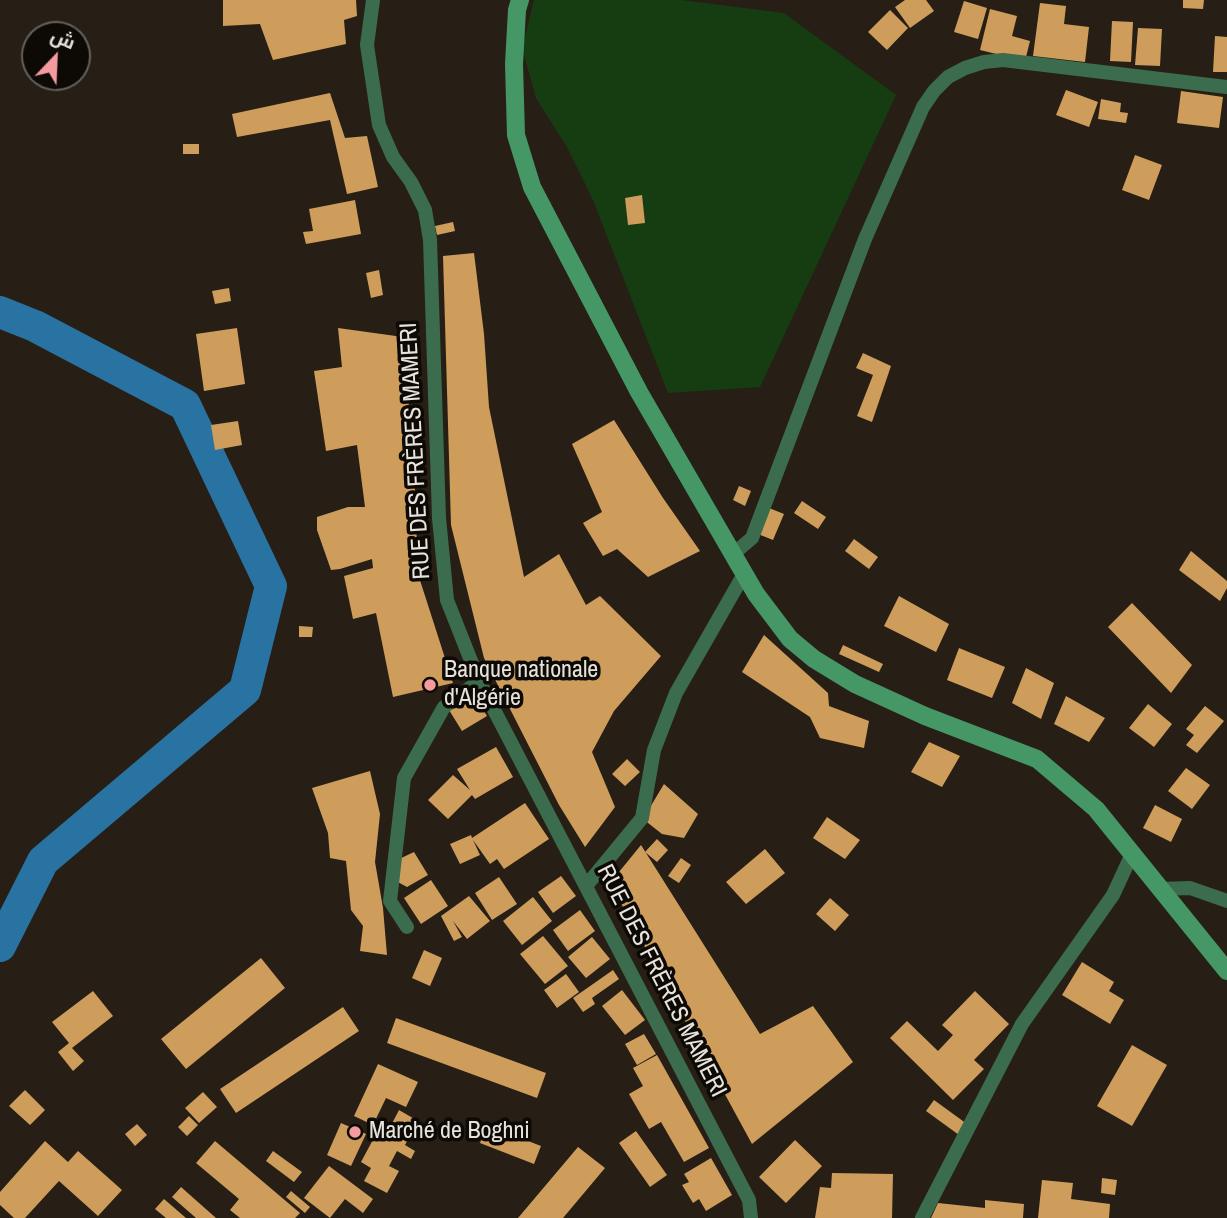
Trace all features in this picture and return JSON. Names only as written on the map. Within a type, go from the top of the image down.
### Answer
[{"type":"main road","points":[[520,0],[514,64],[516,135],[532,187],[633,380],[756,594],[790,639],[814,659],[855,684],[925,716],[1037,759],[1096,809],[1227,971]]},
{"type":"street","name":"RUE DES FRÈRES MAMERI","points":[[373,0],[367,45],[379,125],[393,157],[411,182],[425,210],[430,240],[439,518],[447,600],[479,681],[749,1200],[751,1218]]},
{"type":"street","points":[[732,555],[752,538],[865,239],[923,107],[941,84],[965,68],[1003,60],[1227,87]]},
{"type":"street","points":[[586,886],[642,818],[654,750],[676,693],[744,574]]},
{"type":"street","points":[[407,927],[390,901],[404,778],[444,707],[479,681]]},
{"type":"street","points":[[922,1218],[1021,1024],[1113,895],[1132,854]]},
{"type":"street","points":[[1159,889],[1190,888],[1227,901]]},
{"type":"green space","points":[[534,0],[681,0],[784,13],[896,95],[760,387],[668,393],[593,200],[568,149],[536,98],[522,48]]},
{"type":"building","points":[[223,0],[356,0],[357,16],[344,20],[346,44],[273,60],[260,24],[223,26]]},
{"type":"building","points":[[905,0],[926,0],[934,11],[910,28],[895,7]]},
{"type":"building","points":[[1183,0],[1204,0],[1203,9],[1183,8]]},
{"type":"building","points":[[964,1],[987,8],[978,39],[954,32]]},
{"type":"building","points":[[1040,3],[1066,6],[1064,24],[1089,27],[1085,62],[1033,56]]},
{"type":"building","points":[[990,9],[1017,16],[1012,36],[1030,41],[1025,61],[980,50]]},
{"type":"building","points":[[890,10],[908,28],[887,50],[868,32]]},
{"type":"building","points":[[1112,21],[1133,22],[1131,62],[1110,61]]},
{"type":"building","points":[[1138,28],[1162,29],[1160,66],[1135,65]]},
{"type":"building","points":[[1215,36],[1227,37],[1227,72],[1213,72]]},
{"type":"building","points":[[1066,90],[1098,102],[1089,127],[1056,115]]},
{"type":"building","points":[[1181,91],[1223,97],[1219,128],[1177,123]]},
{"type":"building","points":[[330,93],[345,138],[367,136],[378,187],[347,194],[330,120],[237,137],[232,114]]},
{"type":"building","points":[[1101,99],[1121,103],[1120,112],[1128,113],[1126,123],[1098,119]]},
{"type":"building","points":[[183,144],[199,144],[199,154],[183,154]]},
{"type":"building","points":[[1135,155],[1162,165],[1149,200],[1122,190]]},
{"type":"building","points":[[642,195],[645,223],[628,225],[625,198]]},
{"type":"building","points":[[355,200],[361,234],[306,244],[303,232],[313,231],[309,209]]},
{"type":"building","points":[[453,222],[455,231],[437,235],[435,226]]},
{"type":"building","points":[[474,253],[484,334],[489,407],[524,577],[559,554],[586,605],[600,596],[661,656],[614,711],[592,752],[615,807],[585,847],[559,805],[484,658],[451,525],[443,256]]},
{"type":"building","points":[[379,270],[383,295],[371,298],[366,273]]},
{"type":"building","points":[[229,288],[231,301],[215,304],[212,291]]},
{"type":"building","points":[[237,328],[245,384],[204,391],[196,334]]},
{"type":"building","points":[[338,328],[403,337],[414,467],[418,574],[453,683],[393,697],[376,613],[353,619],[344,576],[373,568],[372,559],[331,570],[317,530],[317,517],[348,507],[365,507],[357,445],[326,451],[314,371],[342,367]]},
{"type":"building","points":[[863,353],[891,366],[872,422],[857,416],[873,375],[856,368]]},
{"type":"building","points":[[614,420],[700,551],[648,577],[617,549],[603,556],[583,523],[602,512],[572,444]]},
{"type":"building","points":[[238,421],[242,445],[215,450],[211,425]]},
{"type":"building","points":[[739,486],[751,491],[745,506],[733,500]]},
{"type":"building","points":[[802,501],[826,517],[818,529],[794,513]]},
{"type":"building","points":[[769,508],[784,514],[773,540],[758,534]]},
{"type":"building","points":[[854,539],[878,557],[869,569],[845,551]]},
{"type":"building","points":[[1191,551],[1227,581],[1227,588],[1220,601],[1179,570]]},
{"type":"building","points":[[899,596],[949,624],[936,652],[884,626]]},
{"type":"building","points":[[1132,603],[1192,665],[1171,693],[1108,627]]},
{"type":"building","points":[[299,626],[313,627],[312,637],[299,637]]},
{"type":"building","points":[[764,635],[828,693],[829,706],[869,721],[864,748],[820,738],[810,717],[742,672]]},
{"type":"building","points":[[843,645],[883,664],[879,672],[839,654]]},
{"type":"building","points":[[959,648],[1005,667],[992,698],[947,680]]},
{"type":"building","points":[[1026,668],[1054,683],[1041,719],[1012,703]]},
{"type":"building","points":[[474,695],[487,716],[462,731],[449,710]]},
{"type":"building","points":[[1066,696],[1105,718],[1089,742],[1054,724]]},
{"type":"building","points":[[1148,704],[1172,724],[1154,747],[1129,728]]},
{"type":"building","points":[[1205,706],[1224,721],[1197,753],[1186,745],[1194,735],[1186,729]]},
{"type":"building","points":[[929,742],[960,756],[942,787],[911,772]]},
{"type":"building","points":[[496,747],[513,777],[475,799],[472,795],[448,819],[428,800],[453,775],[470,790],[457,769]]},
{"type":"building","points":[[627,759],[640,772],[625,786],[612,774]]},
{"type":"building","points":[[1186,768],[1210,785],[1192,809],[1168,791]]},
{"type":"building","points":[[370,771],[380,814],[375,862],[387,955],[360,951],[363,926],[351,910],[346,861],[330,858],[328,833],[312,788]]},
{"type":"building","points":[[664,784],[698,814],[684,838],[662,834],[643,819]]},
{"type":"building","points":[[525,803],[549,839],[504,869],[497,859],[490,864],[473,840],[480,855],[460,864],[450,844],[471,835],[472,838]]},
{"type":"building","points":[[1155,805],[1182,819],[1171,842],[1143,828]]},
{"type":"building","points":[[827,817],[860,840],[845,859],[813,838]]},
{"type":"building","points":[[657,839],[668,850],[657,862],[645,852]]},
{"type":"building","points":[[641,845],[760,1034],[813,1006],[853,1062],[752,1144],[610,883]]},
{"type":"building","points":[[765,849],[785,873],[746,904],[726,882]]},
{"type":"building","points":[[414,852],[428,875],[407,887],[394,880],[397,860]]},
{"type":"building","points":[[681,858],[691,865],[679,883],[668,876]]},
{"type":"building","points":[[561,876],[576,896],[553,913],[538,892]]},
{"type":"building","points":[[499,877],[517,904],[492,920],[475,893]]},
{"type":"building","points":[[431,880],[448,906],[421,924],[404,898]]},
{"type":"building","points":[[469,896],[490,921],[467,939],[453,921],[462,937],[454,941],[441,916]]},
{"type":"building","points":[[533,897],[552,921],[522,945],[503,921]]},
{"type":"building","points":[[830,898],[849,915],[835,931],[816,914]]},
{"type":"building","points":[[580,910],[595,931],[568,951],[553,930]]},
{"type":"building","points":[[543,936],[568,966],[545,984],[520,954]]},
{"type":"building","points":[[592,937],[610,959],[586,978],[568,957]]},
{"type":"building","points":[[424,950],[442,958],[430,986],[412,978]]},
{"type":"building","points":[[261,958],[285,988],[186,1069],[161,1039]]},
{"type":"building","points":[[1082,962],[1114,982],[1109,991],[1124,1000],[1110,1024],[1062,995]]},
{"type":"building","points":[[613,970],[619,979],[592,998],[595,1004],[583,1012],[573,998]]},
{"type":"building","points":[[566,974],[579,992],[557,1008],[544,990]]},
{"type":"building","points":[[622,990],[645,1020],[625,1035],[602,1006]]},
{"type":"building","points":[[93,991],[113,1016],[72,1048],[84,1061],[73,1071],[58,1052],[69,1043],[52,1022]]},
{"type":"building","points":[[975,991],[1009,1024],[974,1060],[984,1069],[953,1100],[890,1038],[907,1021],[938,1051],[953,1035],[942,1025]]},
{"type":"building","points":[[343,1007],[359,1031],[236,1113],[220,1089]]},
{"type":"building","points":[[396,1018],[546,1073],[537,1098],[387,1043]]},
{"type":"building","points":[[644,1034],[656,1054],[637,1065],[625,1044]]},
{"type":"building","points":[[1132,1045],[1167,1065],[1132,1126],[1097,1106]]},
{"type":"building","points":[[657,1055],[709,1148],[684,1162],[661,1122],[649,1129],[629,1094],[643,1086],[633,1068]]},
{"type":"building","points":[[378,1064],[418,1082],[406,1107],[386,1098],[373,1125],[354,1116]]},
{"type":"building","points":[[25,1090],[45,1110],[30,1125],[9,1106]]},
{"type":"building","points":[[203,1092],[217,1107],[199,1123],[185,1108]]},
{"type":"building","points":[[934,1100],[967,1124],[959,1135],[926,1111]]},
{"type":"building","points":[[399,1110],[418,1121],[405,1145],[415,1151],[411,1159],[397,1151],[389,1166],[399,1171],[387,1193],[364,1181],[371,1168],[361,1162],[376,1134],[384,1139]]},
{"type":"building","points":[[189,1116],[198,1125],[187,1136],[178,1127]]},
{"type":"building","points":[[341,1123],[366,1134],[351,1166],[327,1155]]},
{"type":"building","points":[[137,1124],[147,1135],[135,1146],[125,1134]]},
{"type":"building","points":[[487,1125],[541,1146],[534,1164],[480,1143]]},
{"type":"building","points":[[636,1131],[667,1175],[650,1187],[619,1143]]},
{"type":"building","points":[[795,1140],[822,1166],[786,1203],[759,1177]]},
{"type":"building","points":[[45,1141],[68,1162],[78,1151],[122,1190],[98,1216],[59,1181],[25,1218],[14,1218],[0,1205],[0,1192]]},
{"type":"building","points":[[215,1141],[300,1213],[295,1218],[240,1218],[230,1210],[239,1199],[196,1163]]},
{"type":"building","points":[[578,1147],[605,1168],[563,1218],[518,1218]]},
{"type":"building","points":[[273,1151],[302,1172],[294,1182],[266,1161]]},
{"type":"building","points":[[711,1158],[732,1195],[706,1211],[699,1199],[693,1203],[682,1185],[689,1182],[684,1174]]},
{"type":"building","points":[[329,1166],[373,1199],[363,1213],[345,1199],[330,1218],[304,1198]]},
{"type":"building","points":[[832,1173],[893,1174],[892,1218],[815,1218],[820,1187],[831,1188]]},
{"type":"building","points":[[1102,1178],[1117,1180],[1115,1195],[1101,1193]]},
{"type":"building","points":[[1042,1180],[1073,1183],[1071,1199],[1110,1204],[1109,1218],[1038,1218]]},
{"type":"building","points":[[181,1187],[216,1218],[196,1218],[172,1197]]},
{"type":"building","points":[[291,1191],[310,1207],[305,1213],[286,1197]]},
{"type":"building","points":[[164,1199],[186,1218],[166,1218],[155,1209]]},
{"type":"building","points":[[985,1200],[1024,1204],[1023,1218],[931,1218],[938,1203],[985,1208]]},
{"type":"waterway","points":[[0,312],[35,326],[185,405],[271,586],[245,690],[43,861],[0,946]]},
{"type":"place","name":"Banque nationale d'Algérie","points":[[430,685]]},
{"type":"place","name":"Marché de Boghni","points":[[355,1132]]}]
